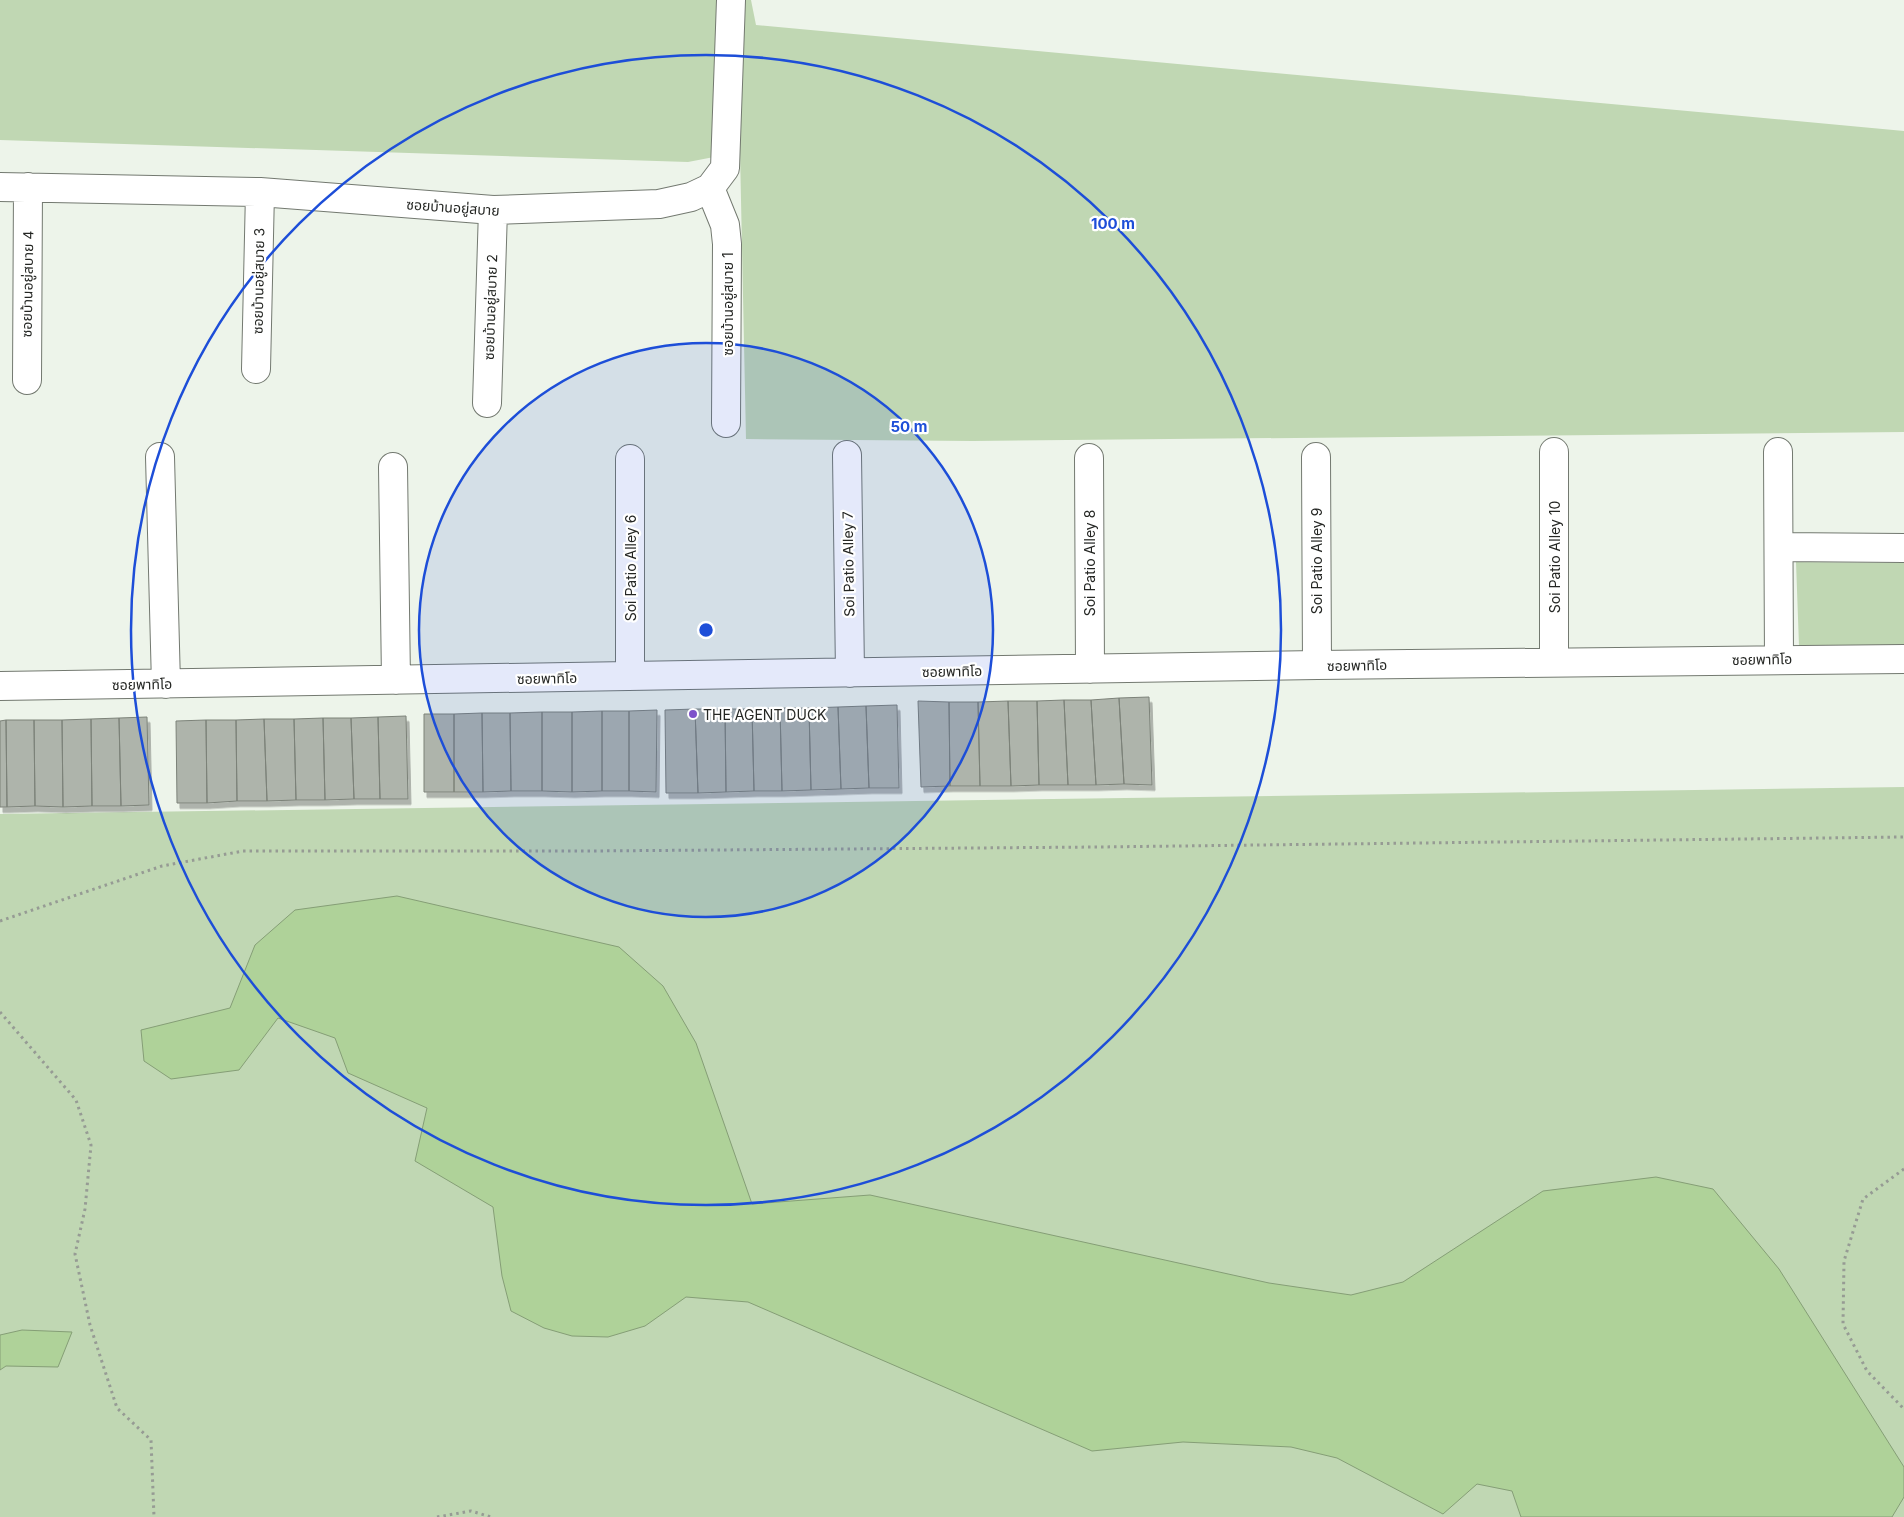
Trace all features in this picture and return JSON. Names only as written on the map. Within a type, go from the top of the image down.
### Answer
[{"type":"street","points":[[710,188],[724,168],[732,0]]},
{"type":"street","name":"ซอยบ้านอยู่สบาย","points":[[0,187],[260,192],[493,210],[659,204],[691,197],[710,188]]},
{"type":"street","name":"ซอยบ้านอยู่สบาย 4","points":[[26,380],[28,187]]},
{"type":"street","name":"ซอยบ้านอยู่สบาย 1","points":[[710,188],[724,225],[727,244],[726,423]]},
{"type":"street","name":"ซอยบ้านอยู่สบาย 3","points":[[256,369],[260,192]]},
{"type":"street","name":"ซอยบ้านอยู่สบาย 2","points":[[486,403],[493,210]]},
{"type":"street","name":"Soi Patio Alley 10","points":[[1554,452],[1554,662]]},
{"type":"street","points":[[1778,452],[1779,659]]},
{"type":"street","name":"Soi Patio Alley 7","points":[[847,455],[850,673]]},
{"type":"street","points":[[160,457],[166,684]]},
{"type":"street","name":"Soi Patio Alley 9","points":[[1316,457],[1317,665]]},
{"type":"street","name":"Soi Patio Alley 8","points":[[1089,458],[1090,668]]},
{"type":"street","name":"Soi Patio Alley 6","points":[[630,459],[630,676]]},
{"type":"street","points":[[393,467],[396,680]]},
{"type":"street","points":[[1779,547],[1904,548]]},
{"type":"street","name":"ซอยพาทิโอ","points":[[0,686],[1090,668],[1904,659]]},
{"type":"path","points":[[0,921],[162,866],[243,851],[600,851],[1904,837]]},
{"type":"path","points":[[0,1012],[76,1100],[91,1145],[85,1209],[74,1254],[90,1325],[117,1408],[151,1440],[154,1517]]},
{"type":"path","points":[[1904,1169],[1863,1199],[1844,1261],[1843,1324],[1867,1371],[1904,1409]]},
{"type":"path","points":[[437,1517],[471,1512],[491,1517]]},
{"type":"shaded area","points":[[0,0],[751,0],[756,25],[1904,131],[1904,432],[973,441],[746,439],[740,152],[688,162],[0,140]]},
{"type":"shaded area","points":[[1796,562],[1904,563],[1904,645],[1799,646]]},
{"type":"shaded area","points":[[1904,787],[1904,1517],[0,1517],[0,814]]},
{"type":"shaded area","points":[[397,896],[619,947],[663,986],[696,1043],[752,1204],[870,1195],[1269,1283],[1351,1295],[1403,1282],[1543,1191],[1656,1177],[1713,1189],[1779,1269],[1904,1467],[1904,1497],[1892,1517],[1521,1517],[1512,1491],[1477,1484],[1443,1514],[1337,1458],[1291,1447],[1183,1442],[1092,1451],[748,1302],[686,1297],[645,1326],[608,1337],[572,1336],[544,1328],[511,1311],[502,1276],[493,1207],[415,1161],[427,1108],[348,1073],[335,1038],[278,1018],[239,1070],[171,1079],[144,1061],[141,1030],[230,1008],[255,945],[295,910]]},
{"type":"shaded area","points":[[22,1330],[72,1332],[58,1367],[6,1366],[0,1370],[0,1335]]},
{"type":"building","points":[[1149,697],[1152,785],[1124,784],[1119,698]]},
{"type":"building","points":[[1119,698],[1124,784],[1096,785],[1091,700]]},
{"type":"building","points":[[1064,700],[1068,785],[1039,785],[1037,701]]},
{"type":"building","points":[[1064,700],[1091,700],[1096,785],[1068,785]]},
{"type":"building","points":[[918,701],[949,702],[950,786],[921,787]]},
{"type":"building","points":[[1008,701],[1011,786],[980,786],[978,702]]},
{"type":"building","points":[[1008,701],[1037,701],[1039,785],[1011,786]]},
{"type":"building","points":[[949,702],[978,702],[980,786],[950,786]]},
{"type":"building","points":[[897,705],[899,788],[869,788],[866,706]]},
{"type":"building","points":[[866,706],[869,788],[841,789],[838,707]]},
{"type":"building","points":[[838,707],[841,789],[811,790],[809,708]]},
{"type":"building","points":[[780,708],[782,791],[754,791],[752,709]]},
{"type":"building","points":[[780,708],[809,708],[811,790],[782,791]]},
{"type":"building","points":[[695,709],[698,793],[666,793],[665,710]]},
{"type":"building","points":[[695,709],[725,709],[726,792],[698,793]]},
{"type":"building","points":[[725,709],[752,709],[754,791],[726,792]]},
{"type":"building","points":[[657,710],[656,792],[629,791],[629,711]]},
{"type":"building","points":[[602,711],[629,711],[629,791],[602,791]]},
{"type":"building","points":[[602,711],[602,791],[572,792],[572,712]]},
{"type":"building","points":[[542,712],[572,712],[572,792],[542,791]]},
{"type":"building","points":[[542,712],[542,791],[511,791],[510,713]]},
{"type":"building","points":[[482,713],[510,713],[511,791],[483,792]]},
{"type":"building","points":[[482,713],[483,792],[454,792],[454,714]]},
{"type":"building","points":[[424,714],[454,714],[454,792],[424,792]]},
{"type":"building","points":[[406,716],[408,799],[380,799],[378,717]]},
{"type":"building","points":[[147,717],[149,805],[121,806],[119,718]]},
{"type":"building","points":[[378,717],[380,799],[354,799],[351,718]]},
{"type":"building","points":[[119,718],[121,806],[92,806],[91,719]]},
{"type":"building","points":[[323,718],[351,718],[354,799],[325,800]]},
{"type":"building","points":[[323,718],[325,800],[296,800],[294,719]]},
{"type":"building","points":[[91,719],[92,806],[63,807],[62,720]]},
{"type":"building","points":[[264,719],[294,719],[296,800],[267,801]]},
{"type":"building","points":[[264,719],[267,801],[237,801],[236,720]]},
{"type":"building","points":[[6,720],[34,720],[35,806],[7,807]]},
{"type":"building","points":[[6,720],[7,807],[0,807],[0,721]]},
{"type":"building","points":[[34,720],[62,720],[63,807],[35,806]]},
{"type":"building","points":[[206,720],[236,720],[237,801],[207,803]]},
{"type":"building","points":[[206,720],[207,803],[177,803],[176,721]]},
{"type":"place","name":"THE AGENT DUCK","points":[[693,714]]}]
